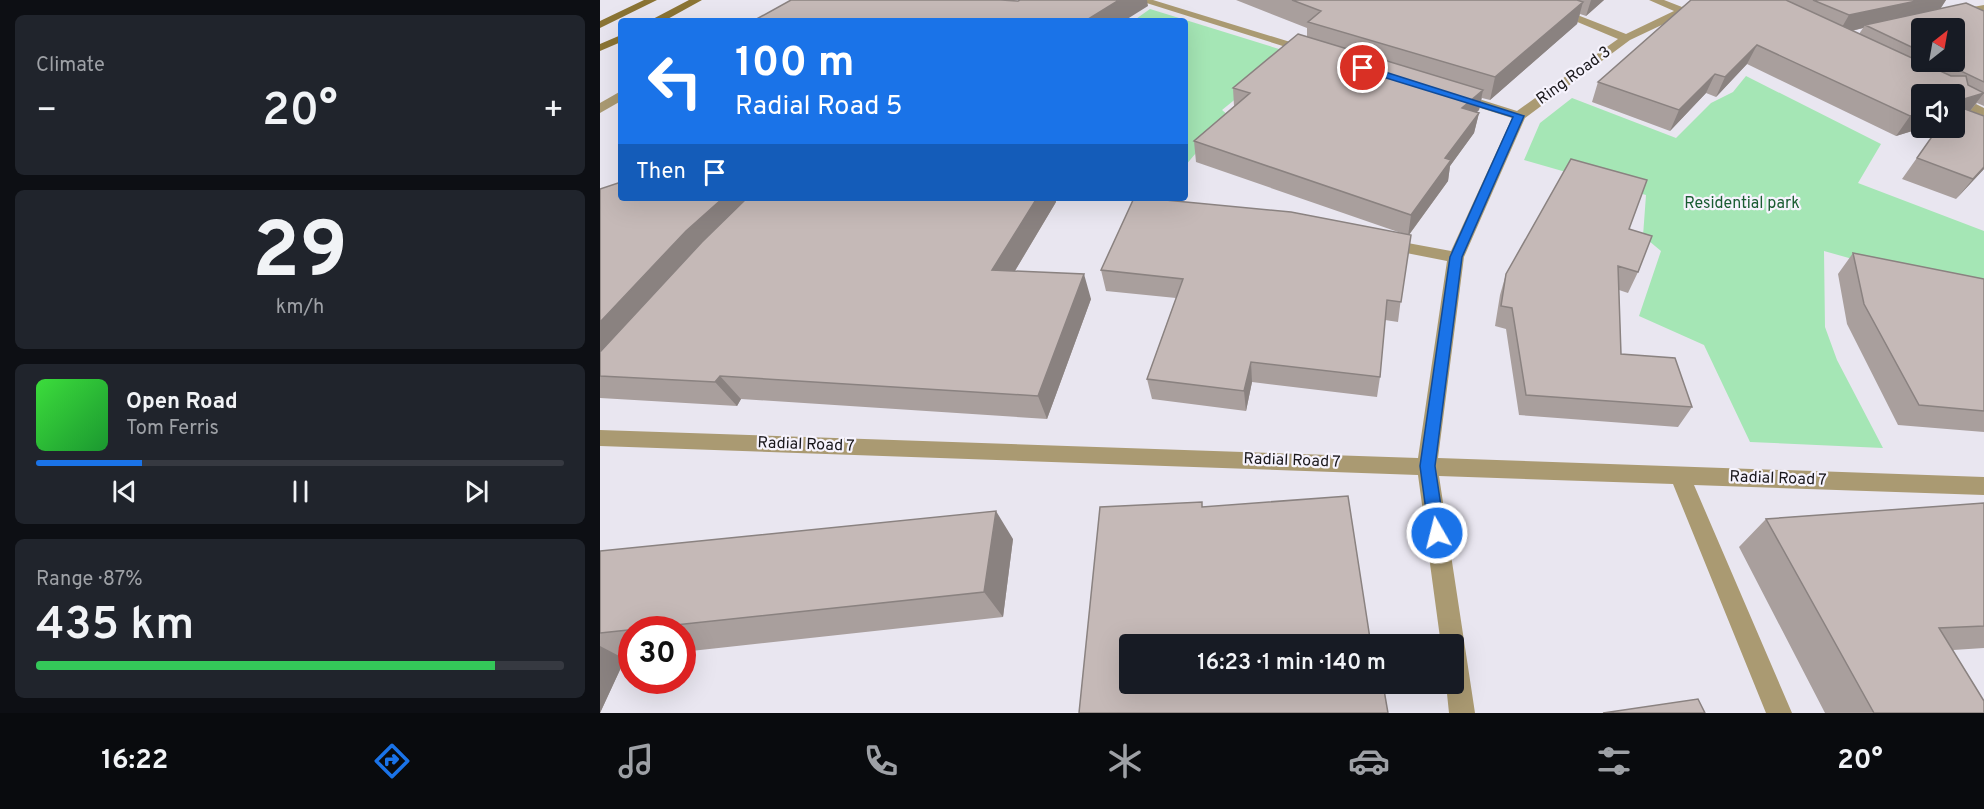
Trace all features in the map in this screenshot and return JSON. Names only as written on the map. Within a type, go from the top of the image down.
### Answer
[{"type":"main road","points":[[600,25],[652,0]]},
{"type":"main road","points":[[661,18],[697,0]]},
{"type":"main road","points":[[600,48],[618,39]]},
{"type":"street","points":[[1142,0],[1324,56]]},
{"type":"street","points":[[1530,0],[1626,38]]},
{"type":"street","points":[[1654,0],[1683,11]]},
{"type":"street","name":"Ring Road 3","points":[[1451,634],[1427,466],[1456,257],[1519,116],[1626,38],[1683,11],[1699,0]]},
{"type":"street","points":[[1944,15],[1984,8]]},
{"type":"street","points":[[1450,95],[1519,116]]},
{"type":"street","points":[[600,109],[618,97]]},
{"type":"street","points":[[1965,104],[1984,113]]},
{"type":"street","points":[[1376,242],[1456,257]]},
{"type":"street","name":"Radial Road 7","points":[[600,438],[1984,486]]},
{"type":"street","points":[[1680,475],[1779,713]]},
{"type":"street","points":[[1460,694],[1462,713]]},
{"type":"green space","points":[[1150,9],[1179,18],[1137,18]]},
{"type":"green space","points":[[1188,21],[1292,53],[1222,110],[1228,115],[1188,162]]},
{"type":"green space","name":"Residential park","points":[[1746,76],[1881,144],[1858,183],[1984,231],[1984,296],[1824,251],[1825,327],[1837,360],[1883,448],[1750,442],[1704,345],[1639,316],[1661,251],[1643,236],[1646,195],[1524,160],[1540,123],[1572,98],[1676,138],[1711,103],[1733,92]]},
{"type":"building","points":[[791,0],[1119,0],[1090,18],[758,18]]},
{"type":"building","points":[[1292,0],[1577,0],[1583,2],[1495,77],[1308,22],[1321,11]]},
{"type":"building","points":[[1691,0],[1786,0],[1911,58],[1911,72],[1942,72],[1951,76],[1966,76],[1968,85],[1984,93],[1965,99],[1965,84],[1911,84],[1910,116],[1757,45],[1725,77],[1715,74],[1679,110],[1598,82]]},
{"type":"building","points":[[1813,0],[1921,0],[1849,15]]},
{"type":"building","points":[[1966,3],[1984,11],[1984,82],[1963,72],[1965,72],[1965,18],[1911,18],[1911,47],[1865,25]]},
{"type":"building","points":[[1298,34],[1483,90],[1462,108],[1479,113],[1445,158],[1451,160],[1411,215],[1194,141],[1250,93],[1233,88]]},
{"type":"building","points":[[1965,109],[1984,116],[1984,167],[1973,179],[1917,158],[1931,138],[1965,138]]},
{"type":"building","points":[[1571,159],[1647,180],[1629,229],[1652,236],[1638,272],[1618,266],[1621,354],[1675,358],[1692,407],[1526,395],[1512,308],[1501,306],[1506,274]]},
{"type":"building","points":[[618,183],[618,201],[720,201],[686,231],[600,322],[600,189]]},
{"type":"building","points":[[744,201],[1035,201],[992,270],[1084,274],[1038,396],[720,376],[715,382],[600,376],[600,352],[702,242]]},
{"type":"building","points":[[1133,201],[1176,201],[1291,212],[1411,235],[1401,302],[1387,300],[1380,377],[1251,362],[1244,391],[1147,379],[1183,279],[1101,270]]},
{"type":"building","points":[[1853,253],[1984,279],[1984,411],[1919,405],[1864,304]]},
{"type":"building","points":[[1348,496],[1369,634],[1119,634],[1119,694],[1385,694],[1388,713],[1079,713],[1100,507],[1202,502],[1202,507]]},
{"type":"building","points":[[1984,503],[1984,626],[1939,628],[1984,701],[1984,713],[1874,713],[1766,519]]},
{"type":"building","points":[[996,511],[984,592],[696,623],[696,616],[618,616],[618,631],[600,633],[600,551]]},
{"type":"building","points":[[1698,699],[1705,713],[1603,713]]},
{"type":"route","points":[[1363,68],[1519,116],[1456,257],[1427,466],[1437,533]]}]
